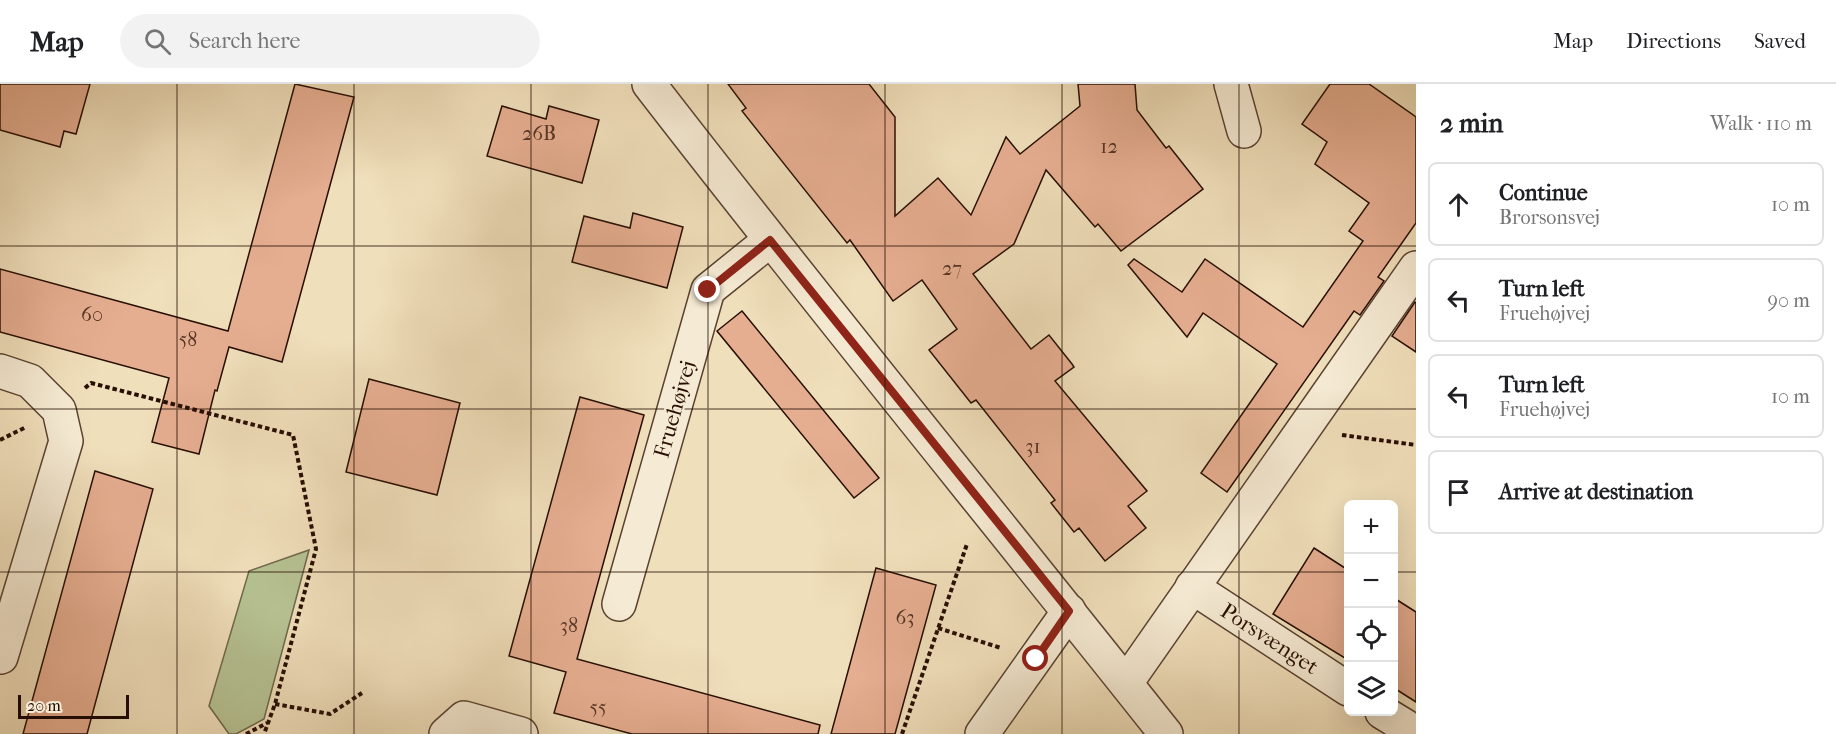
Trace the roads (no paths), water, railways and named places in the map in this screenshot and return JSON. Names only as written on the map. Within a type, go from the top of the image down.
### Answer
[{"type":"street","points":[[649,84],[770,240],[982,501],[1166,734]]},
{"type":"street","points":[[1231,84],[1244,131]]},
{"type":"street","name":"Fruehøjvej","points":[[619,604],[708,290],[770,240]]},
{"type":"street","points":[[1126,683],[1416,268]]},
{"type":"street","points":[[0,371],[30,381],[59,410],[66,441],[1,657]]},
{"type":"street","name":"Porsvænget","points":[[1192,587],[1344,686]]},
{"type":"street","points":[[982,734],[1069,611]]},
{"type":"street","points":[[1390,716],[1405,726],[1402,734]]},
{"type":"street","points":[[446,734],[464,718],[521,734]]}]
